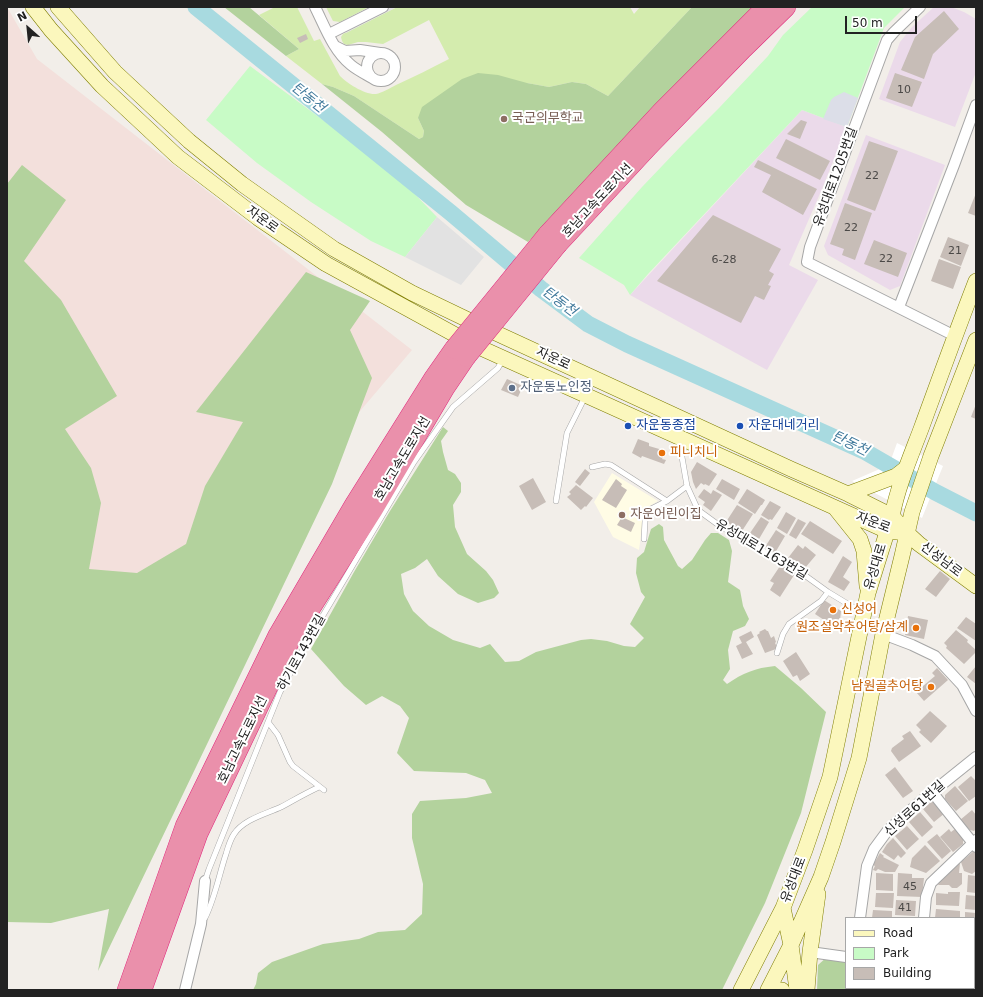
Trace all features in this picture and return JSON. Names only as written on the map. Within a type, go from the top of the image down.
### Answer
[{"type":"highway","name":"호남고속도로지선","points":[[127,990],[185,826],[278,635],[354,505],[433,379],[460,353],[553,239],[662,111],[766,7]]},
{"type":"highway","name":"호남고속도로지선","points":[[553,239],[648,147],[786,7]]},
{"type":"highway","name":"호남고속도로지선","points":[[142,990],[198,834],[290,641],[373,510],[445,388],[460,353]]},
{"type":"highway","points":[[115,990],[161,870],[185,826]]},
{"type":"highway","points":[[153,990],[168,937],[172,905]]},
{"type":"street","name":"자운로","points":[[33,7],[102,86],[178,157],[258,218],[326,264],[472,344],[887,531],[907,533]]},
{"type":"street","name":"자운로","points":[[58,7],[115,72],[189,141],[242,184],[334,249],[412,293],[594,379],[784,466],[848,494],[893,510],[907,533]]},
{"type":"street","points":[[315,7],[334,45],[350,64],[372,78],[380,81],[385,81],[394,71],[394,61],[387,54],[365,51],[345,51],[334,45]]},
{"type":"street","points":[[329,34],[383,7]]},
{"type":"street","name":"유성대로1205번길","points":[[920,7],[887,40],[810,247],[807,262],[954,336]]},
{"type":"street","points":[[372,78],[367,70],[368,62],[374,55],[382,53]]},
{"type":"street","points":[[899,307],[976,105]]},
{"type":"street","name":"유성대로","points":[[741,990],[783,908],[830,777],[868,593],[905,469],[915,446],[954,336],[976,282]]},
{"type":"street","name":"유성대로","points":[[768,990],[821,878],[835,835],[859,758],[883,634],[912,512],[931,456],[975,344]]},
{"type":"street","points":[[848,494],[896,476],[905,469]]},
{"type":"street","points":[[836,508],[860,539],[864,551],[868,593]]},
{"type":"street","name":"신성남로","points":[[907,533],[919,544],[976,586]]},
{"type":"street","points":[[883,634],[935,656],[962,685],[976,711]]},
{"type":"street","name":"신성로61번길","points":[[860,917],[868,866],[874,849],[888,830],[976,757]]},
{"type":"street","points":[[924,917],[926,897],[931,883],[975,843],[932,792]]},
{"type":"street","points":[[807,990],[810,952],[821,878]]},
{"type":"street","name":"하기로143번길","points":[[185,990],[201,924],[205,881]]},
{"type":"street","points":[[783,908],[793,938],[797,990]]},
{"type":"street","points":[[793,938],[804,950],[845,957]]},
{"type":"lane","name":"하기로143번길","points":[[205,881],[280,692],[306,644],[414,462],[453,407],[498,368],[503,358]]},
{"type":"lane","points":[[556,501],[567,433],[594,379]]},
{"type":"lane","name":"유성대로1163번길","points":[[678,437],[687,486],[698,510],[720,526],[803,574],[828,592],[864,614]]},
{"type":"lane","points":[[592,467],[605,464],[611,465],[667,501]]},
{"type":"lane","points":[[644,539],[645,521],[651,509],[667,501],[687,486]]},
{"type":"lane","points":[[778,653],[782,634],[789,624],[821,600],[828,592]]},
{"type":"lane","points":[[201,924],[210,908],[228,845],[239,828],[247,822],[321,789],[293,766],[278,735],[268,722]]},
{"type":"shaded area","points":[[7,7],[37,59],[412,350],[179,624],[58,624],[7,470]]},
{"type":"shaded area","points":[[387,7],[397,7],[346,33],[344,29]]},
{"type":"shaded area","points":[[934,7],[951,7],[976,19],[976,72],[955,127],[879,99],[900,42],[912,27]]},
{"type":"shaded area","points":[[844,92],[858,98],[847,127],[823,119],[831,100]]},
{"type":"shaded area","points":[[802,110],[847,127],[789,265],[818,280],[767,370],[630,295]]},
{"type":"shaded area","points":[[866,135],[945,165],[900,286],[890,290],[828,255],[824,246]]},
{"type":"shaded area","points":[[437,217],[484,257],[461,285],[405,257]]},
{"type":"shaded area","name":"자운어린이집","points":[[612,473],[658,501],[645,510],[639,550],[613,537],[594,502]]},
{"type":"green space","points":[[224,7],[249,7],[299,49],[286,56]]},
{"type":"green space","points":[[275,7],[297,7],[314,41],[320,39],[340,76],[362,91],[376,94],[381,93],[449,59],[429,20],[383,44],[358,42],[348,45],[344,44],[342,41],[341,37],[343,34],[397,7],[630,7],[634,14],[640,7],[692,7],[608,96],[586,84],[572,82],[549,87],[527,83],[418,118],[424,131],[423,137],[419,139],[354,96],[322,84],[286,56],[299,49],[259,15]]},
{"type":"green space","points":[[326,7],[369,7],[340,22],[333,21]]},
{"type":"green space","points":[[692,7],[754,7],[655,106],[528,242],[466,205],[382,132],[322,84],[354,96],[419,139],[423,137],[424,131],[418,118],[422,107],[462,79],[478,73],[498,75],[549,87],[572,82],[586,84],[608,96]]},
{"type":"green space","points":[[812,7],[905,7],[884,28],[847,127],[802,110],[630,295],[624,285],[579,258],[642,187],[768,56],[783,35]]},
{"type":"green space","points":[[250,66],[347,138],[406,185],[437,217],[405,257],[371,241],[311,202],[257,163],[206,120]]},
{"type":"green space","points":[[22,165],[66,200],[24,261],[61,300],[117,396],[65,429],[91,468],[101,503],[89,569],[137,573],[186,544],[205,486],[243,422],[196,412],[306,272],[370,301],[350,330],[372,378],[332,484],[98,971],[109,909],[51,923],[7,922],[7,184]]},
{"type":"green space","points":[[443,427],[448,431],[441,441],[448,470],[455,474],[461,483],[461,492],[453,505],[455,527],[467,554],[486,571],[493,580],[499,593],[494,598],[478,603],[458,594],[438,576],[427,559],[415,568],[401,574],[404,594],[413,611],[429,626],[453,640],[480,648],[490,644],[505,662],[519,661],[536,652],[581,640],[591,639],[607,641],[624,646],[635,647],[644,638],[630,624],[645,597],[641,592],[636,573],[637,558],[644,552],[651,529],[659,524],[663,527],[664,540],[678,566],[682,569],[692,560],[711,533],[718,533],[729,540],[732,551],[728,582],[740,590],[743,606],[749,619],[745,626],[733,631],[728,650],[730,669],[723,680],[727,684],[750,672],[761,668],[775,666],[826,712],[801,813],[765,903],[722,990],[253,990],[258,973],[272,962],[323,944],[359,939],[378,932],[405,930],[422,914],[423,884],[412,838],[412,814],[420,801],[466,798],[492,793],[485,780],[466,773],[414,771],[397,753],[409,718],[400,706],[382,696],[366,705],[344,686],[311,649],[390,511]]},
{"type":"green space","points":[[827,957],[844,960],[845,989],[847,990],[817,990],[818,965]]},
{"type":"pier","points":[[897,443],[943,466],[922,518],[852,481],[889,465]]},
{"type":"building","points":[[944,11],[959,29],[933,54],[924,79],[901,70],[915,37]]},
{"type":"building","points":[[306,34],[308,39],[300,43],[297,38]]},
{"type":"building","points":[[895,73],[922,82],[912,107],[886,98]]},
{"type":"building","points":[[801,120],[807,122],[800,139],[787,134]]},
{"type":"building","points":[[786,139],[830,161],[820,180],[776,158]]},
{"type":"building","points":[[869,141],[898,151],[875,211],[847,200]]},
{"type":"building","points":[[758,160],[817,189],[803,215],[762,192],[771,175],[754,167]]},
{"type":"building","points":[[976,193],[976,216],[968,213]]},
{"type":"building","points":[[845,203],[872,213],[855,260],[842,255],[844,249],[830,244]]},
{"type":"building","points":[[713,215],[781,249],[769,271],[774,274],[768,285],[771,286],[764,300],[755,296],[741,323],[657,281]]},
{"type":"building","points":[[948,237],[969,245],[961,266],[940,257]]},
{"type":"building","points":[[874,240],[907,253],[898,277],[864,264]]},
{"type":"building","points":[[939,259],[961,267],[953,289],[931,281]]},
{"type":"building","name":"자운동노인정","points":[[507,379],[523,386],[518,397],[501,390]]},
{"type":"building","points":[[976,404],[976,419],[971,417]]},
{"type":"building","points":[[638,439],[649,443],[649,446],[666,451],[662,459],[666,460],[664,464],[642,456],[641,458],[632,453]]},
{"type":"building","points":[[697,462],[717,474],[709,486],[701,483],[696,489],[691,472]]},
{"type":"building","points":[[585,469],[590,473],[580,486],[575,482]]},
{"type":"building","points":[[533,478],[546,502],[532,510],[519,486]]},
{"type":"building","points":[[616,479],[622,484],[621,486],[627,490],[616,508],[602,500]]},
{"type":"building","points":[[722,479],[740,489],[734,500],[716,489]]},
{"type":"building","points":[[576,485],[593,498],[586,507],[585,506],[581,510],[567,497],[571,494],[569,492]]},
{"type":"building","points":[[704,489],[711,494],[713,490],[722,495],[711,511],[703,505],[705,502],[698,497]]},
{"type":"building","points":[[747,489],[765,500],[755,514],[738,503]]},
{"type":"building","points":[[770,501],[781,507],[772,520],[769,520],[761,515]]},
{"type":"building","points":[[737,505],[753,514],[742,531],[726,522]]},
{"type":"building","points":[[786,512],[796,518],[787,534],[777,528]]},
{"type":"building","points":[[622,517],[635,523],[631,532],[617,525]]},
{"type":"building","points":[[761,517],[769,522],[759,539],[750,533]]},
{"type":"building","points":[[798,519],[806,523],[796,539],[789,535]]},
{"type":"building","points":[[810,521],[842,541],[833,554],[801,534]]},
{"type":"building","points":[[776,530],[785,536],[775,553],[765,547]]},
{"type":"building","points":[[798,545],[803,549],[805,546],[816,555],[805,568],[803,566],[801,569],[788,558]]},
{"type":"building","points":[[843,556],[852,562],[843,577],[850,582],[844,591],[828,582]]},
{"type":"building","points":[[782,563],[796,572],[780,597],[770,590],[774,583],[770,581]]},
{"type":"building","points":[[940,571],[950,579],[936,597],[925,589]]},
{"type":"building","points":[[824,600],[841,611],[839,630],[815,614]]},
{"type":"building","points":[[908,616],[928,620],[924,639],[905,635]]},
{"type":"building","points":[[966,617],[976,624],[976,641],[957,628]]},
{"type":"building","points":[[765,629],[768,631],[771,638],[774,636],[777,647],[776,649],[765,653],[757,635]]},
{"type":"building","points":[[956,630],[968,640],[967,642],[976,650],[976,652],[964,664],[946,648],[947,646],[944,643]]},
{"type":"building","points":[[751,631],[754,637],[746,642],[753,654],[742,659],[736,646],[742,643],[739,637]]},
{"type":"building","points":[[796,652],[810,674],[800,681],[797,675],[793,677],[783,661]]},
{"type":"building","points":[[976,666],[976,684],[967,677]]},
{"type":"building","points":[[937,668],[948,680],[924,701],[916,692],[935,676],[932,673]]},
{"type":"building","points":[[930,711],[947,726],[931,743],[919,732],[921,730],[916,725]]},
{"type":"building","points":[[910,731],[921,746],[899,762],[891,751],[892,748],[904,739],[902,736]]},
{"type":"building","points":[[895,767],[913,791],[903,798],[885,775]]},
{"type":"building","points":[[971,776],[976,781],[976,796],[969,801],[958,787]]},
{"type":"building","points":[[955,786],[968,801],[956,811],[945,799],[945,795]]},
{"type":"building","points":[[931,802],[936,802],[945,813],[934,822],[923,809]]},
{"type":"building","points":[[972,810],[976,815],[976,829],[974,831],[970,830],[960,820]]},
{"type":"building","points":[[920,812],[933,827],[922,837],[909,822]]},
{"type":"building","points":[[907,826],[919,839],[907,850],[895,836]]},
{"type":"building","points":[[949,829],[951,832],[955,829],[963,838],[963,844],[953,852],[940,837]]},
{"type":"building","points":[[937,834],[951,851],[942,859],[927,842]]},
{"type":"building","points":[[893,838],[906,853],[901,858],[898,855],[894,860],[882,852]]},
{"type":"building","points":[[925,845],[940,861],[926,873],[910,867],[912,858]]},
{"type":"building","points":[[975,850],[976,871],[972,874],[964,871],[961,862]]},
{"type":"building","points":[[880,853],[884,856],[883,857],[899,865],[895,872],[885,872],[878,869],[876,871],[873,870],[875,866],[873,865]]},
{"type":"building","points":[[960,863],[959,873],[962,873],[962,884],[957,888],[952,888],[949,885],[938,885],[941,879]]},
{"type":"building","points":[[876,873],[893,874],[893,891],[876,890]]},
{"type":"building","points":[[898,873],[912,874],[912,878],[924,878],[922,897],[897,896]]},
{"type":"building","points":[[968,875],[976,876],[976,893],[967,892]]},
{"type":"building","points":[[948,892],[960,892],[959,906],[936,905],[936,893],[948,894]]},
{"type":"building","points":[[876,893],[894,893],[893,908],[875,907]]},
{"type":"building","points":[[966,895],[976,896],[976,910],[965,909]]},
{"type":"building","points":[[896,900],[916,901],[915,916],[895,915]]},
{"type":"building","points":[[936,909],[960,911],[960,917],[935,917]]},
{"type":"building","points":[[873,910],[892,911],[892,917],[872,917]]},
{"type":"building","points":[[965,912],[976,913],[976,927],[975,917],[965,917]]},
{"type":"building","points":[[975,934],[976,934],[975,947]]},
{"type":"building","points":[[975,950],[976,951],[975,968]]},
{"type":"building","points":[[976,985],[975,990],[957,990],[975,989]]},
{"type":"building","points":[[862,989],[885,989],[885,990]]},
{"type":"waterway","name":"탄동천","points":[[196,7],[451,213],[541,289],[588,324],[627,344],[864,451],[935,492],[976,513]]},
{"type":"place","name":"국군의무학교","points":[[504,119]]},
{"type":"place","name":"자운동노인정","points":[[512,388]]},
{"type":"place","name":"자운동종점","points":[[628,426]]},
{"type":"place","name":"자운대네거리","points":[[740,426]]},
{"type":"place","name":"피니치니","points":[[662,453]]},
{"type":"place","name":"자운어린이집","points":[[622,515]]},
{"type":"place","name":"신성어","points":[[833,610]]},
{"type":"place","name":"원조설악추어탕/삼계","points":[[916,628]]},
{"type":"place","name":"남원골추어탕","points":[[931,687]]}]
